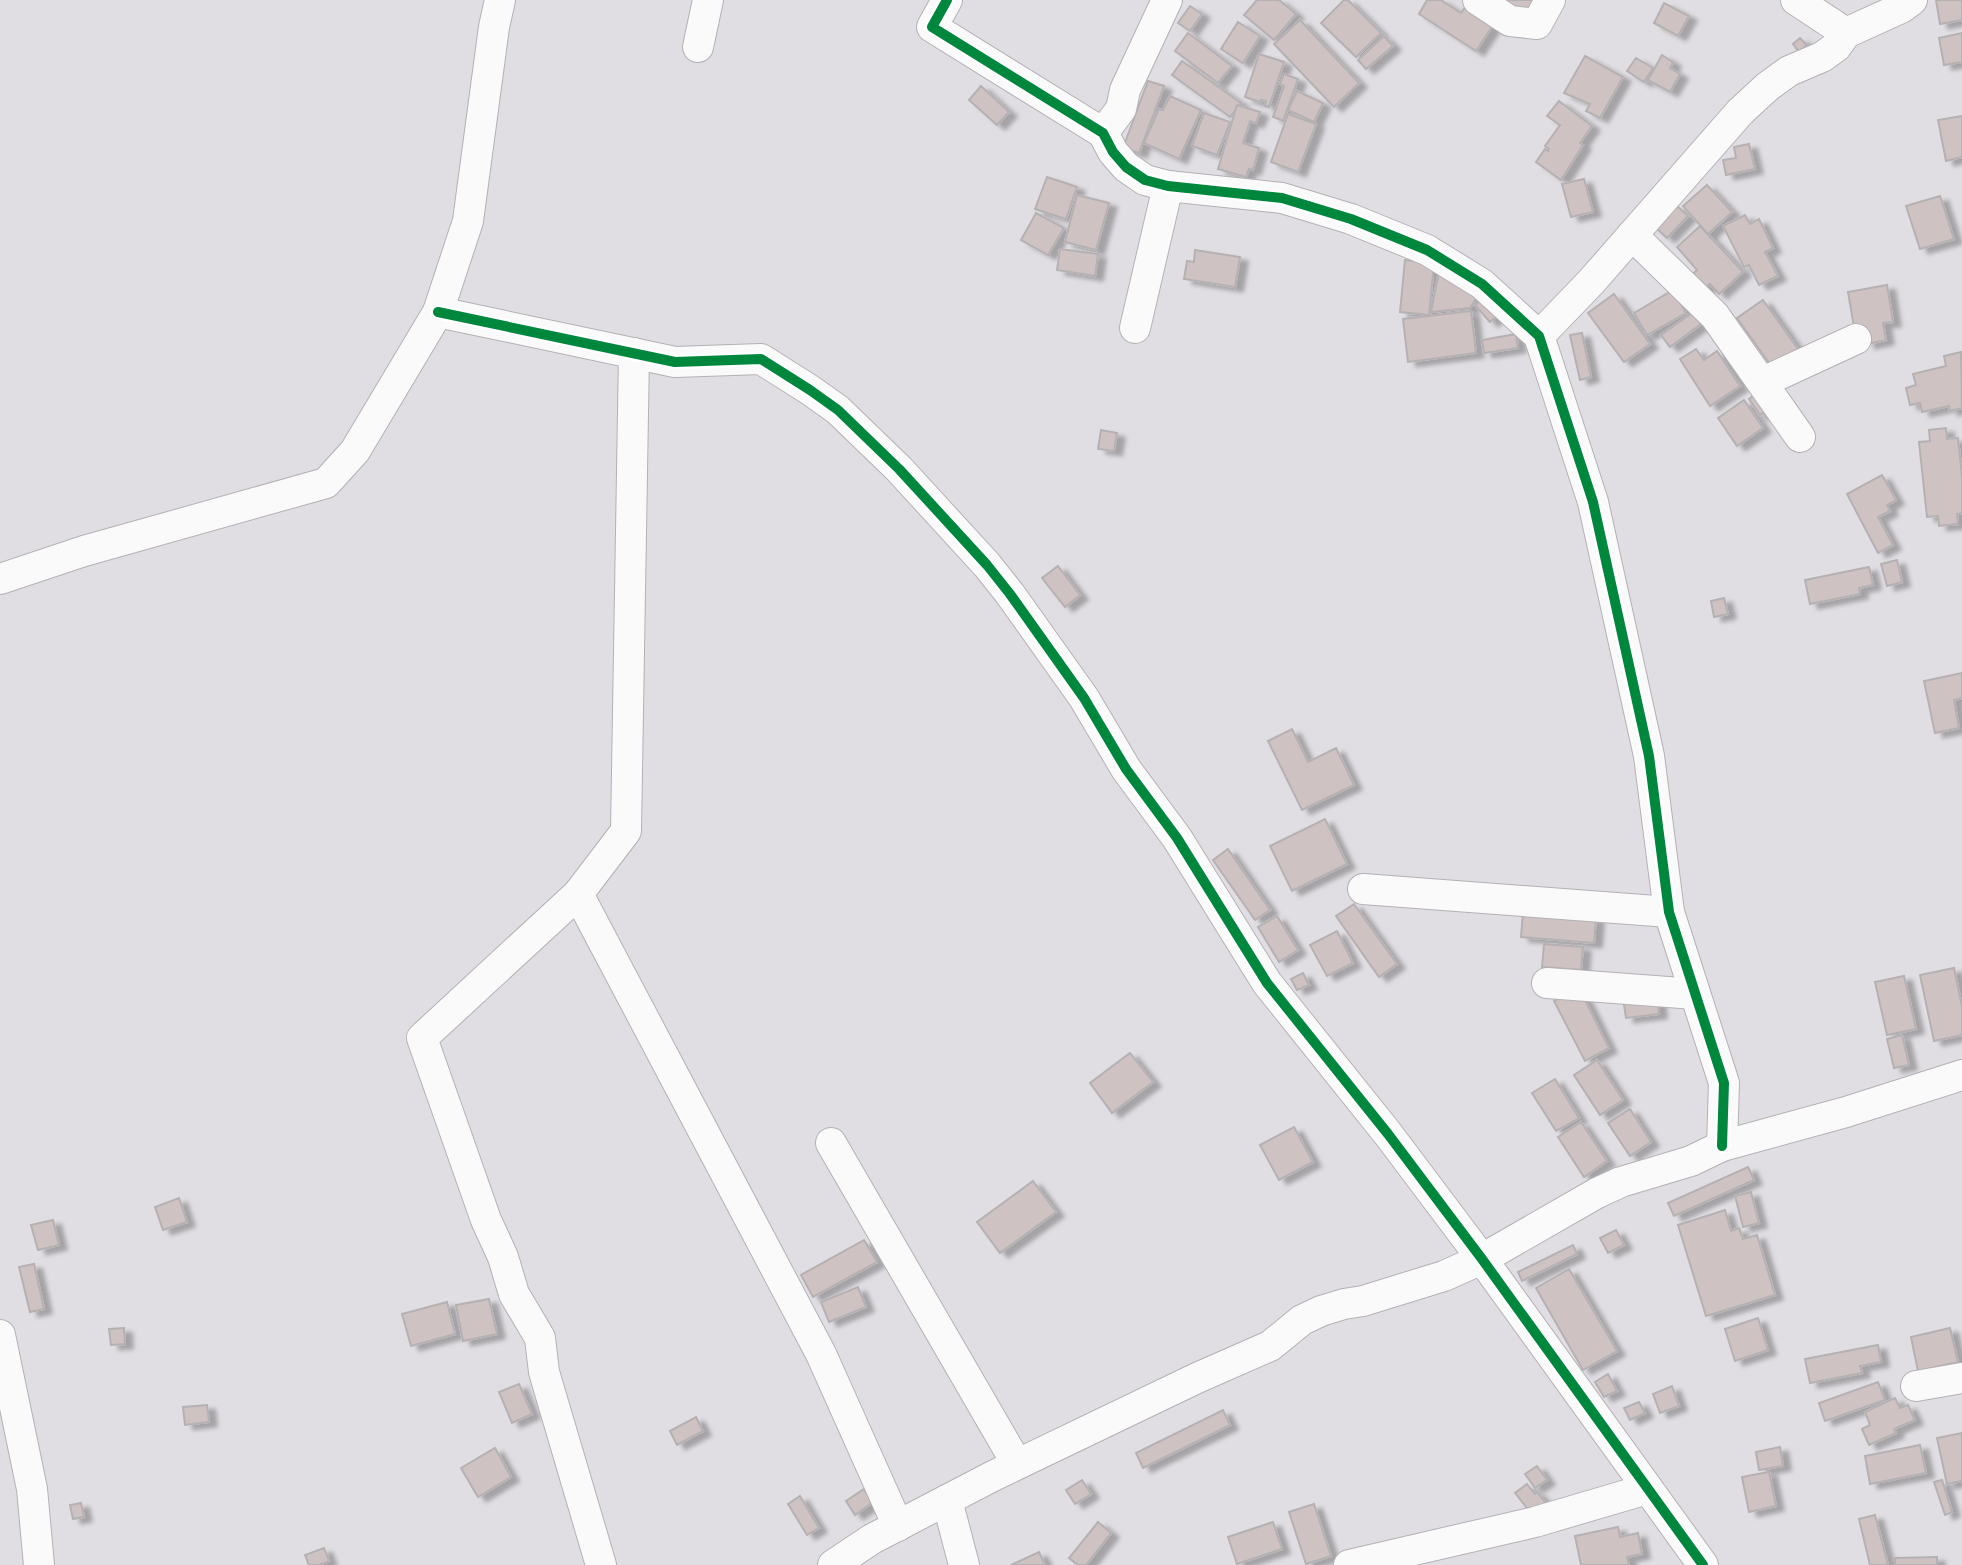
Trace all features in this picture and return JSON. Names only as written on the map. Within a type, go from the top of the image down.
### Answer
[{"type":"street","points":[[0,579],[84,551],[326,483],[355,451],[438,312],[468,221],[492,40],[500,0]]},
{"type":"street","points":[[698,47],[708,0]]},
{"type":"street","points":[[947,0],[932,27],[1103,133],[1113,152],[1126,167],[1145,180],[1168,186],[1282,198],[1390,234],[1427,250],[1482,284],[1539,336],[1593,502],[1649,756],[1669,912],[1724,1083],[1722,1146]]},
{"type":"street","points":[[1103,133],[1121,109],[1125,90],[1167,0]]},
{"type":"street","points":[[1478,0],[1510,22],[1537,23],[1550,0]]},
{"type":"street","points":[[1796,0],[1846,33]]},
{"type":"street","points":[[1539,336],[1591,282],[1740,112],[1767,87],[1789,71],[1822,57],[1836,47],[1846,33],[1892,13],[1912,0]]},
{"type":"street","points":[[1135,328],[1168,186]]},
{"type":"street","points":[[1632,235],[1715,316],[1800,437]]},
{"type":"street","points":[[438,312],[675,362],[761,359],[838,410],[936,508],[987,565],[1084,698],[1126,769],[1177,838],[1266,983],[1388,1134],[1482,1259],[1703,1565]]},
{"type":"street","points":[[1763,382],[1856,339]]},
{"type":"street","points":[[601,1565],[544,1372],[540,1338],[514,1294],[503,1257],[485,1220],[422,1038],[578,894],[626,831],[634,354]]},
{"type":"street","points":[[1363,889],[1669,912]]},
{"type":"street","points":[[578,894],[821,1354],[898,1526]]},
{"type":"street","points":[[1547,983],[1695,994]]},
{"type":"street","points":[[833,1565],[898,1526],[1017,1464],[1270,1346],[1302,1320],[1321,1311],[1444,1276],[1482,1259],[1621,1182],[1691,1161],[1722,1146],[1846,1112],[1962,1074]]},
{"type":"street","points":[[831,1143],[1017,1464]]},
{"type":"street","points":[[0,1335],[7,1404],[32,1489],[39,1565]]},
{"type":"street","points":[[1916,1386],[1962,1378]]},
{"type":"street","points":[[1349,1565],[1535,1522],[1647,1489]]},
{"type":"street","points":[[947,1500],[964,1565]]},
{"type":"building","points":[[1257,0],[1279,0],[1296,14],[1274,40],[1244,15]]},
{"type":"building","points":[[1344,0],[1348,0],[1381,33],[1356,57],[1321,23]]},
{"type":"building","points":[[1427,0],[1441,0],[1461,13],[1467,4],[1495,22],[1476,51],[1419,14]]},
{"type":"building","points":[[1502,0],[1537,0],[1525,16]]},
{"type":"building","points":[[1936,0],[1962,0],[1962,20],[1940,24]]},
{"type":"building","points":[[1664,3],[1689,16],[1678,36],[1654,23]]},
{"type":"building","points":[[1190,6],[1202,14],[1190,31],[1178,23]]},
{"type":"building","points":[[1300,20],[1359,83],[1334,107],[1274,44]]},
{"type":"building","points":[[1238,22],[1260,36],[1243,63],[1221,49]]},
{"type":"building","points":[[1188,33],[1232,66],[1218,83],[1175,51]]},
{"type":"building","points":[[1962,33],[1962,62],[1944,65],[1939,38]]},
{"type":"building","points":[[1384,36],[1393,46],[1366,69],[1358,60]]},
{"type":"building","points":[[1800,38],[1807,45],[1799,52],[1793,44]]},
{"type":"building","points":[[1259,54],[1284,62],[1269,107],[1265,106],[1266,101],[1260,102],[1245,97]]},
{"type":"building","points":[[1662,55],[1673,62],[1670,68],[1680,74],[1670,92],[1648,80]]},
{"type":"building","points":[[1585,56],[1623,77],[1600,118],[1586,111],[1590,104],[1564,93]]},
{"type":"building","points":[[1636,58],[1653,68],[1644,82],[1627,71]]},
{"type":"building","points":[[1182,61],[1241,103],[1230,117],[1172,75]]},
{"type":"building","points":[[1284,74],[1298,79],[1283,121],[1273,117],[1284,86],[1280,84]]},
{"type":"building","points":[[1148,81],[1164,86],[1139,153],[1123,148]]},
{"type":"building","points":[[981,86],[1009,112],[997,125],[969,100]]},
{"type":"building","points":[[1297,91],[1323,103],[1314,122],[1288,110]]},
{"type":"building","points":[[1170,96],[1201,110],[1179,159],[1144,143],[1159,109],[1163,110]]},
{"type":"building","points":[[1559,101],[1592,126],[1561,180],[1536,162],[1545,149],[1548,151],[1545,146],[1560,125],[1547,116]]},
{"type":"building","points":[[1237,105],[1260,112],[1256,123],[1250,121],[1243,143],[1259,148],[1253,170],[1249,169],[1246,177],[1218,169]]},
{"type":"building","points":[[1204,113],[1230,122],[1217,155],[1192,146]]},
{"type":"building","points":[[1288,114],[1316,124],[1298,172],[1271,162]]},
{"type":"building","points":[[1962,116],[1962,157],[1946,161],[1938,120]]},
{"type":"building","points":[[1749,144],[1755,169],[1726,175],[1723,160],[1736,158],[1734,147]]},
{"type":"building","points":[[1047,177],[1077,187],[1066,219],[1035,209]]},
{"type":"building","points":[[1584,179],[1593,212],[1571,217],[1562,184]]},
{"type":"building","points":[[1707,185],[1732,212],[1708,234],[1683,206]]},
{"type":"building","points":[[1077,195],[1109,203],[1096,250],[1065,242]]},
{"type":"building","points":[[1940,196],[1954,239],[1920,249],[1906,206]]},
{"type":"building","points":[[1676,205],[1688,216],[1667,238],[1654,226]]},
{"type":"building","points":[[1036,213],[1064,228],[1048,255],[1021,240]]},
{"type":"building","points":[[1745,215],[1750,224],[1759,219],[1773,248],[1765,252],[1778,276],[1759,285],[1749,265],[1744,267],[1723,226]]},
{"type":"building","points":[[1700,226],[1743,272],[1719,294],[1710,284],[1702,291],[1690,277],[1697,270],[1677,247]]},
{"type":"building","points":[[1060,249],[1098,254],[1095,276],[1057,270]]},
{"type":"building","points":[[1195,250],[1240,257],[1235,287],[1184,279],[1187,261],[1194,262]]},
{"type":"building","points":[[1405,260],[1434,263],[1429,315],[1400,312]]},
{"type":"building","points":[[1439,271],[1478,295],[1470,308],[1431,312]]},
{"type":"building","points":[[1887,285],[1893,322],[1883,323],[1886,340],[1867,344],[1864,326],[1854,327],[1848,292]]},
{"type":"building","points":[[1673,290],[1686,313],[1647,335],[1634,313]]},
{"type":"building","points":[[1614,294],[1650,344],[1624,362],[1588,313]]},
{"type":"building","points":[[1483,298],[1498,315],[1490,322],[1475,305]]},
{"type":"building","points":[[1763,300],[1798,349],[1772,367],[1737,318]]},
{"type":"building","points":[[1471,311],[1476,353],[1408,362],[1403,319]]},
{"type":"building","points":[[1692,313],[1701,324],[1670,347],[1661,335]]},
{"type":"building","points":[[1582,333],[1591,377],[1580,380],[1570,335]]},
{"type":"building","points":[[1516,334],[1518,348],[1484,353],[1482,340]]},
{"type":"building","points":[[1696,349],[1704,360],[1717,351],[1740,386],[1710,406],[1680,359]]},
{"type":"building","points":[[1961,352],[1962,408],[1950,411],[1949,406],[1922,412],[1920,403],[1910,405],[1906,388],[1916,385],[1913,374],[1946,366],[1944,356]]},
{"type":"building","points":[[1757,393],[1768,409],[1760,415],[1749,399]]},
{"type":"building","points":[[1744,400],[1763,428],[1737,446],[1718,418]]},
{"type":"building","points":[[1946,428],[1947,439],[1958,438],[1962,513],[1957,514],[1958,524],[1939,526],[1938,516],[1927,517],[1919,442],[1930,441],[1929,430]]},
{"type":"building","points":[[1101,430],[1117,433],[1114,451],[1098,449]]},
{"type":"building","points":[[1882,475],[1896,500],[1887,505],[1890,511],[1878,517],[1893,545],[1878,553],[1847,494]]},
{"type":"building","points":[[1897,560],[1902,582],[1887,586],[1881,564]]},
{"type":"building","points":[[1058,566],[1080,595],[1065,607],[1042,578]]},
{"type":"building","points":[[1869,567],[1873,585],[1859,588],[1860,594],[1810,604],[1805,580]]},
{"type":"building","points":[[1724,598],[1728,614],[1714,617],[1711,601]]},
{"type":"building","points":[[1962,673],[1962,698],[1954,700],[1959,728],[1935,733],[1924,681]]},
{"type":"building","points":[[1292,729],[1308,762],[1336,748],[1354,785],[1302,810],[1268,741]]},
{"type":"building","points":[[1325,819],[1347,864],[1292,891],[1270,846]]},
{"type":"building","points":[[1228,849],[1270,910],[1255,920],[1213,860]]},
{"type":"building","points":[[1354,904],[1397,964],[1379,977],[1336,916]]},
{"type":"building","points":[[1523,912],[1596,918],[1594,943],[1521,937]]},
{"type":"building","points":[[1277,916],[1298,950],[1279,962],[1258,927]]},
{"type":"building","points":[[1337,931],[1353,963],[1327,976],[1310,945]]},
{"type":"building","points":[[1544,944],[1583,947],[1581,970],[1542,967]]},
{"type":"building","points":[[1954,968],[1962,1007],[1962,1035],[1934,1041],[1920,975]]},
{"type":"building","points":[[1303,973],[1309,985],[1297,990],[1291,979]]},
{"type":"building","points":[[1904,976],[1916,1029],[1887,1035],[1875,982]]},
{"type":"building","points":[[1579,988],[1609,1048],[1585,1061],[1554,1001]]},
{"type":"building","points":[[1657,994],[1659,1014],[1626,1018],[1623,998]]},
{"type":"building","points":[[1902,1035],[1909,1065],[1894,1068],[1887,1039]]},
{"type":"building","points":[[1130,1053],[1153,1082],[1112,1113],[1090,1083]]},
{"type":"building","points":[[1597,1060],[1623,1100],[1600,1115],[1574,1075]]},
{"type":"building","points":[[1555,1079],[1579,1118],[1556,1131],[1532,1093]]},
{"type":"building","points":[[1630,1109],[1651,1142],[1630,1156],[1608,1123]]},
{"type":"building","points":[[1581,1122],[1607,1161],[1584,1177],[1558,1137]]},
{"type":"building","points":[[1294,1127],[1313,1162],[1279,1180],[1260,1145]]},
{"type":"building","points":[[1748,1167],[1754,1180],[1674,1216],[1668,1203]]},
{"type":"building","points":[[1033,1181],[1056,1212],[1000,1253],[977,1222]]},
{"type":"building","points":[[1751,1192],[1759,1223],[1743,1227],[1735,1196]]},
{"type":"building","points":[[179,1198],[187,1222],[163,1230],[155,1207]]},
{"type":"building","points":[[1725,1210],[1731,1231],[1739,1228],[1743,1239],[1757,1235],[1775,1295],[1706,1316],[1678,1225]]},
{"type":"building","points":[[53,1220],[59,1245],[38,1250],[31,1225]]},
{"type":"building","points":[[1616,1230],[1624,1245],[1608,1253],[1600,1238]]},
{"type":"building","points":[[864,1240],[877,1262],[813,1297],[801,1275]]},
{"type":"building","points":[[1573,1245],[1577,1254],[1522,1281],[1518,1272]]},
{"type":"building","points":[[34,1264],[44,1309],[30,1312],[19,1267]]},
{"type":"building","points":[[1569,1269],[1617,1351],[1583,1370],[1536,1288]]},
{"type":"building","points":[[858,1287],[866,1307],[829,1322],[821,1302]]},
{"type":"building","points":[[489,1299],[497,1334],[463,1341],[456,1305]]},
{"type":"building","points":[[447,1302],[455,1334],[411,1346],[402,1314]]},
{"type":"building","points":[[1758,1318],[1768,1350],[1735,1361],[1725,1329]]},
{"type":"building","points":[[124,1328],[125,1344],[111,1345],[109,1329]]},
{"type":"building","points":[[1950,1328],[1958,1362],[1918,1371],[1911,1337]]},
{"type":"building","points":[[1878,1345],[1881,1362],[1860,1366],[1862,1373],[1810,1383],[1805,1359]]},
{"type":"building","points":[[1608,1374],[1617,1391],[1604,1397],[1595,1382]]},
{"type":"building","points":[[1878,1382],[1885,1400],[1825,1421],[1819,1403]]},
{"type":"building","points":[[519,1384],[532,1414],[512,1423],[499,1392]]},
{"type":"building","points":[[1672,1386],[1679,1406],[1660,1413],[1653,1394]]},
{"type":"building","points":[[1895,1398],[1900,1408],[1908,1405],[1915,1420],[1894,1429],[1896,1433],[1869,1445],[1862,1429],[1870,1425],[1865,1412]]},
{"type":"building","points":[[1639,1402],[1645,1413],[1630,1420],[1624,1408]]},
{"type":"building","points":[[207,1405],[209,1422],[185,1425],[183,1407]]},
{"type":"building","points":[[1223,1410],[1230,1425],[1143,1468],[1136,1453]]},
{"type":"building","points":[[696,1417],[703,1431],[677,1445],[670,1431]]},
{"type":"building","points":[[1962,1433],[1962,1481],[1947,1484],[1937,1438]]},
{"type":"building","points":[[1920,1445],[1926,1473],[1870,1484],[1865,1456]]},
{"type":"building","points":[[1780,1447],[1783,1466],[1759,1470],[1756,1452]]},
{"type":"building","points":[[495,1448],[511,1477],[478,1497],[461,1468]]},
{"type":"building","points":[[1537,1466],[1547,1480],[1535,1488],[1525,1474]]},
{"type":"building","points":[[1769,1472],[1776,1506],[1749,1512],[1742,1477]]},
{"type":"building","points":[[1082,1480],[1091,1494],[1075,1504],[1066,1490]]},
{"type":"building","points":[[1942,1480],[1952,1512],[1945,1515],[1934,1482]]},
{"type":"building","points":[[1527,1484],[1549,1507],[1535,1518],[1515,1493]]},
{"type":"building","points":[[864,1489],[872,1503],[855,1515],[846,1501]]},
{"type":"building","points":[[800,1496],[819,1528],[807,1535],[788,1504]]},
{"type":"building","points":[[81,1503],[84,1517],[73,1519],[70,1505]]},
{"type":"building","points":[[1314,1504],[1331,1556],[1306,1564],[1289,1512]]},
{"type":"building","points":[[1875,1515],[1888,1565],[1870,1565],[1859,1519]]},
{"type":"building","points":[[1098,1522],[1111,1533],[1086,1565],[1078,1565],[1069,1558]]},
{"type":"building","points":[[1273,1522],[1282,1549],[1237,1564],[1228,1537]]},
{"type":"building","points":[[1618,1527],[1620,1537],[1638,1533],[1642,1554],[1627,1557],[1629,1565],[1581,1565],[1575,1536]]},
{"type":"building","points":[[324,1548],[329,1561],[309,1565],[305,1555]]},
{"type":"building","points":[[1039,1552],[1045,1565],[1011,1565]]},
{"type":"building","points":[[1937,1557],[1937,1565],[1895,1565],[1895,1558]]},
{"type":"cycle path","points":[[947,0],[932,27],[1103,133],[1113,152],[1126,167],[1145,180],[1168,186],[1282,198],[1351,219],[1427,250],[1482,284],[1539,336],[1593,502],[1649,756],[1669,912],[1724,1083],[1722,1146]]},
{"type":"cycle path","points":[[438,312],[675,362],[761,359],[838,410],[899,469],[1010,594],[1084,698],[1126,769],[1177,838],[1267,983],[1388,1134],[1482,1259],[1703,1565]]}]
